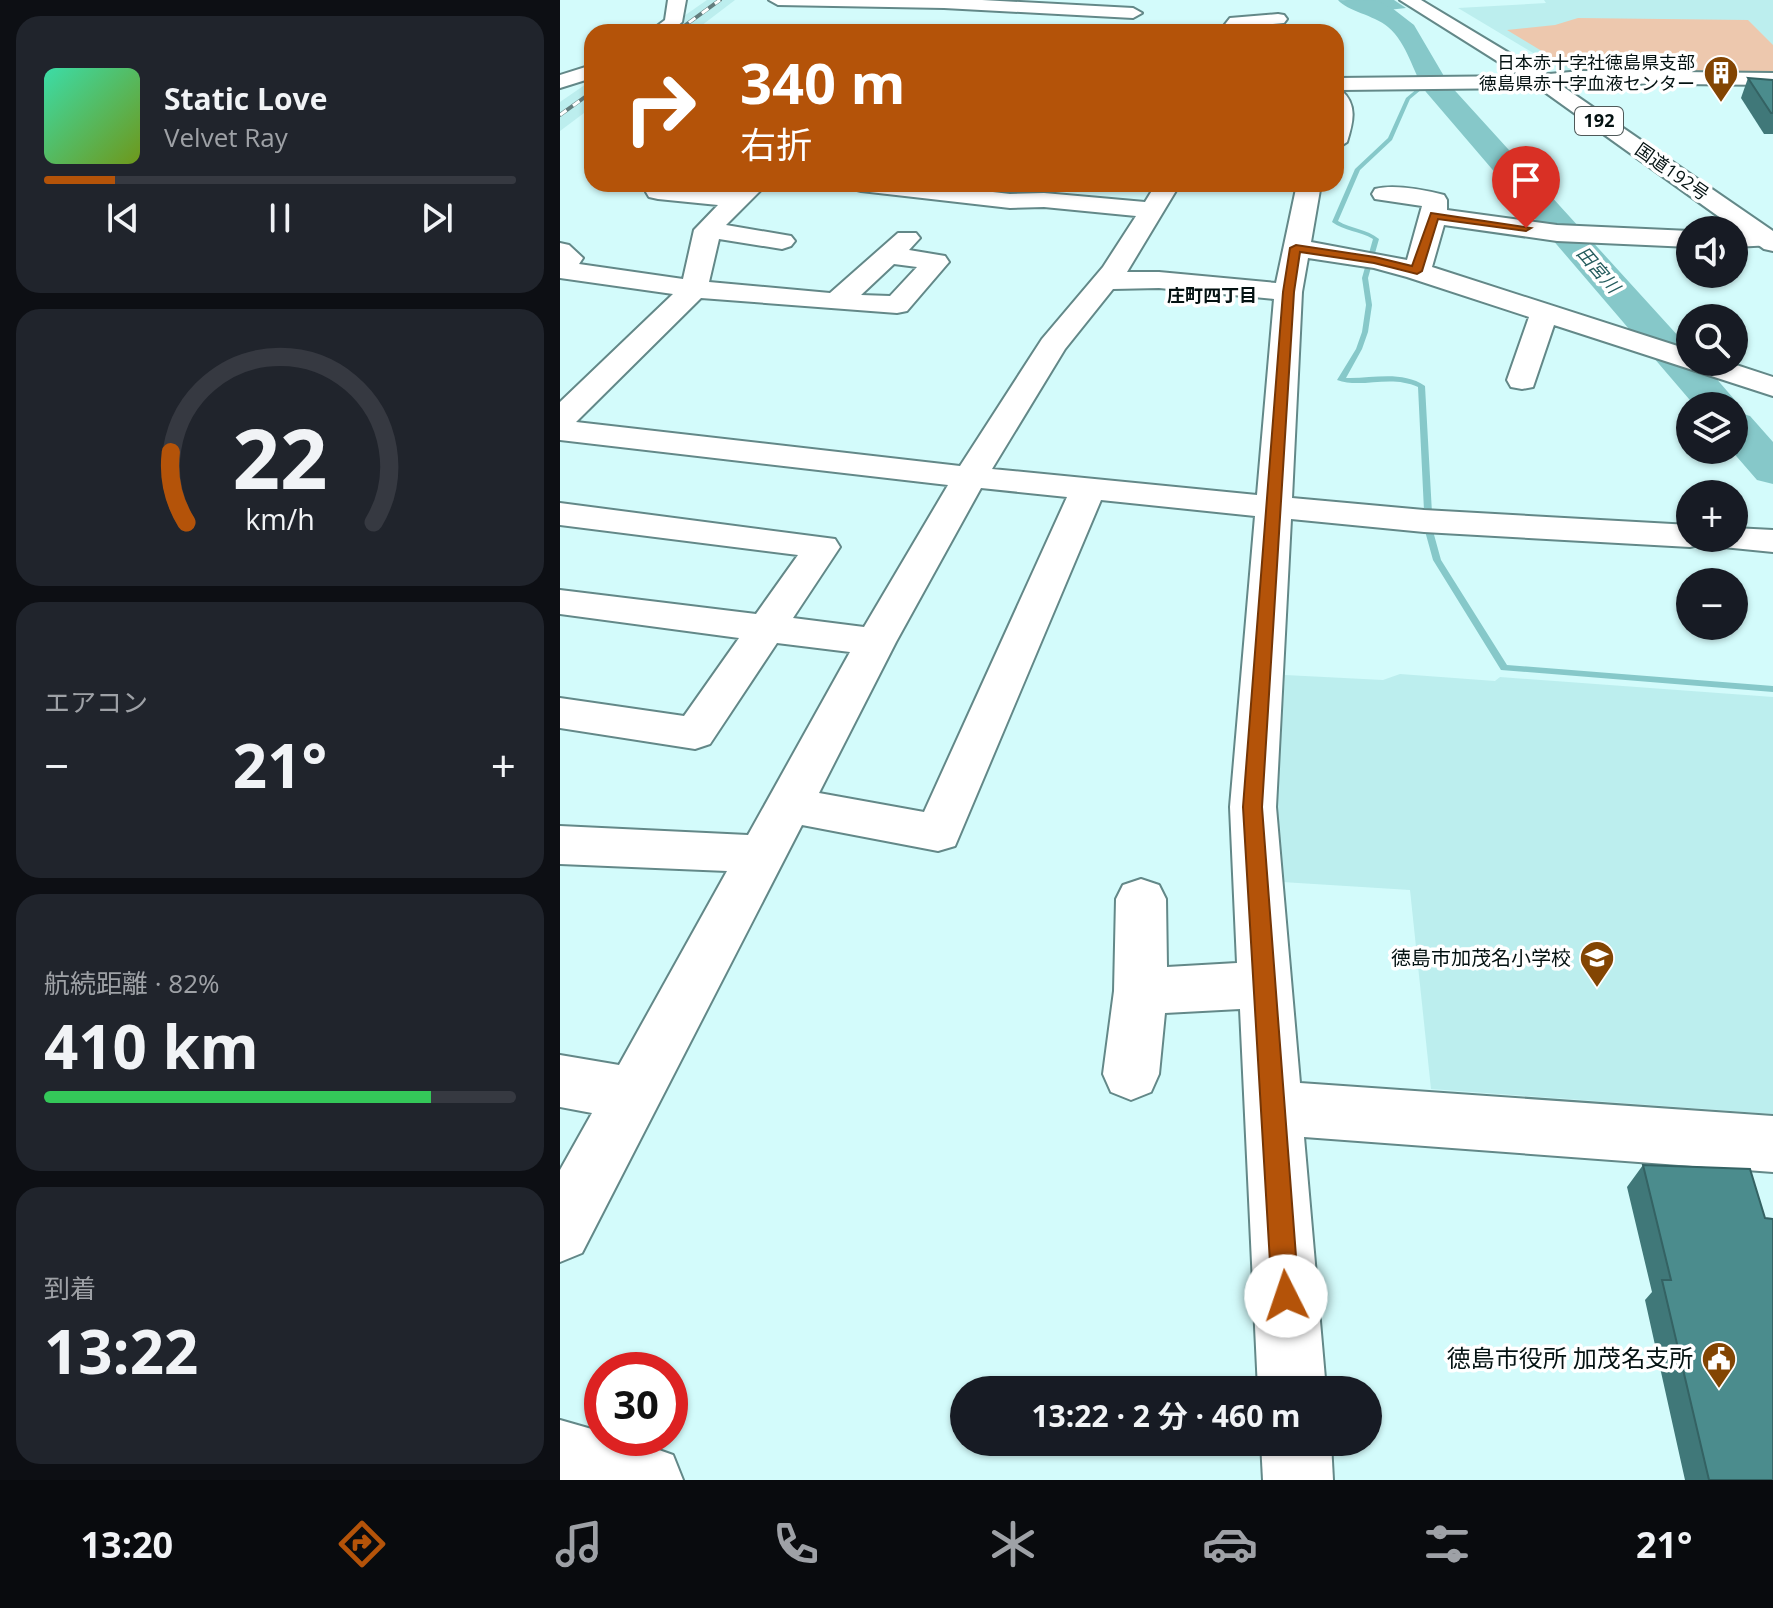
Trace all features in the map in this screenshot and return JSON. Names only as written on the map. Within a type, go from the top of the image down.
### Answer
[{"type":"main road","points":[[670,24],[677,0]]},
{"type":"main road","points":[[778,0],[855,1],[1008,15]]},
{"type":"main road","points":[[1256,1],[1284,24]]},
{"type":"main road","name":"国道192号","points":[[1422,3],[1550,80],[1771,236]]},
{"type":"main road","points":[[936,9],[1133,13]]},
{"type":"main road","points":[[1245,24],[1278,19]]},
{"type":"main road","points":[[560,82],[584,74]]},
{"type":"main road","points":[[1344,84],[1773,79]]},
{"type":"main road","points":[[658,192],[747,192]]},
{"type":"main road","points":[[560,420],[694,289],[707,230],[747,192]]},
{"type":"main road","points":[[931,192],[1010,201],[1160,197]]},
{"type":"main road","points":[[1291,1376],[1253,807],[1288,292],[1307,192]]},
{"type":"main road","points":[[1384,194],[1435,200],[1434,216],[1417,271]]},
{"type":"main road","points":[[560,1231],[632,1093],[720,936],[760,854],[970,477],[1052,345],[1105,281],[1160,197]]},
{"type":"main road","points":[[1434,216],[1563,233],[1676,238]]},
{"type":"main road","points":[[707,230],[782,241]]},
{"type":"main road","points":[[1748,238],[1771,236]]},
{"type":"main road","points":[[560,272],[694,289],[837,302],[897,305],[936,262],[898,246],[837,302]]},
{"type":"main road","points":[[1296,248],[1371,259],[1417,271],[1676,356]]},
{"type":"main road","points":[[560,272],[672,312]]},
{"type":"main road","points":[[1105,281],[1159,280],[1288,292]]},
{"type":"main road","points":[[1522,380],[1542,319],[1551,315]]},
{"type":"main road","points":[[1738,376],[1773,387]]},
{"type":"main road","points":[[560,430],[970,477],[1271,507],[1430,521],[1676,535]]},
{"type":"main road","points":[[790,805],[938,833],[1088,489]]},
{"type":"main road","points":[[560,514],[822,547],[695,733],[560,713]]},
{"type":"main road","points":[[1748,539],[1773,541]]},
{"type":"main road","points":[[560,602],[876,642]]},
{"type":"main road","points":[[560,845],[760,854]]},
{"type":"main road","points":[[1131,1074],[1141,991],[1141,899]]},
{"type":"main road","points":[[1141,991],[1264,985]]},
{"type":"main road","points":[[560,1081],[632,1093]]},
{"type":"main road","points":[[1273,1108],[1773,1144]]},
{"type":"main road","points":[[560,1455],[648,1480]]},
{"type":"main road","points":[[1297,1456],[1298,1480]]},
{"type":"shaded area","points":[[707,0],[735,0],[704,24],[672,24]]},
{"type":"shaded area","points":[[1343,0],[1394,0],[1406,8],[1388,10],[1403,24],[1390,25],[1374,10]]},
{"type":"shaded area","points":[[1544,0],[1773,0],[1773,77],[1570,75],[1458,8],[1546,3]]},
{"type":"shaded area","points":[[1578,18],[1748,20],[1773,45],[1773,75],[1578,73],[1507,30],[1555,25]]},
{"type":"shaded area","points":[[584,86],[584,113],[560,131],[560,102]]},
{"type":"shaded area","name":"徳島市加茂名小学校","points":[[1400,674],[1495,681],[1500,677],[1773,697],[1773,1114],[1431,1089],[1410,890],[1282,882],[1277,798],[1285,675],[1383,680]]},
{"type":"building","points":[[1748,78],[1773,80],[1773,113],[1771,113]]},
{"type":"building","name":"徳島市役所 加茂名支所","points":[[1643,1165],[1750,1169],[1765,1218],[1773,1219],[1773,1480],[1709,1480],[1662,1280],[1671,1280]]},
{"type":"waterway","name":"田宮川","points":[[1350,0],[1369,6],[1396,21],[1413,42],[1436,86],[1706,392]]},
{"type":"waterway","points":[[1420,89],[1408,98],[1390,139],[1358,169],[1335,222],[1376,239],[1365,278],[1369,305],[1365,332],[1341,380],[1392,378],[1421,386],[1429,531],[1437,560],[1504,668],[1773,689]]},
{"type":"waterway","name":"田宮川","points":[[1748,441],[1773,470]]},
{"type":"railway","points":[[687,24],[720,0]]},
{"type":"railway","points":[[560,115],[584,98]]},
{"type":"place","name":"日本赤十字社徳島県支部 徳島県赤十字血液センター","points":[[1721,104]]},
{"type":"place","name":"徳島市加茂名小学校","points":[[1597,989]]},
{"type":"place","name":"徳島市役所 加茂名支所","points":[[1719,1390]]},
{"type":"district","name":"庄町四丁目","points":[[1212,296]]},
{"type":"route","points":[[1286,1296],[1253,807],[1271,507],[1288,292],[1296,248],[1375,260],[1417,271],[1434,216],[1526,228]]}]
